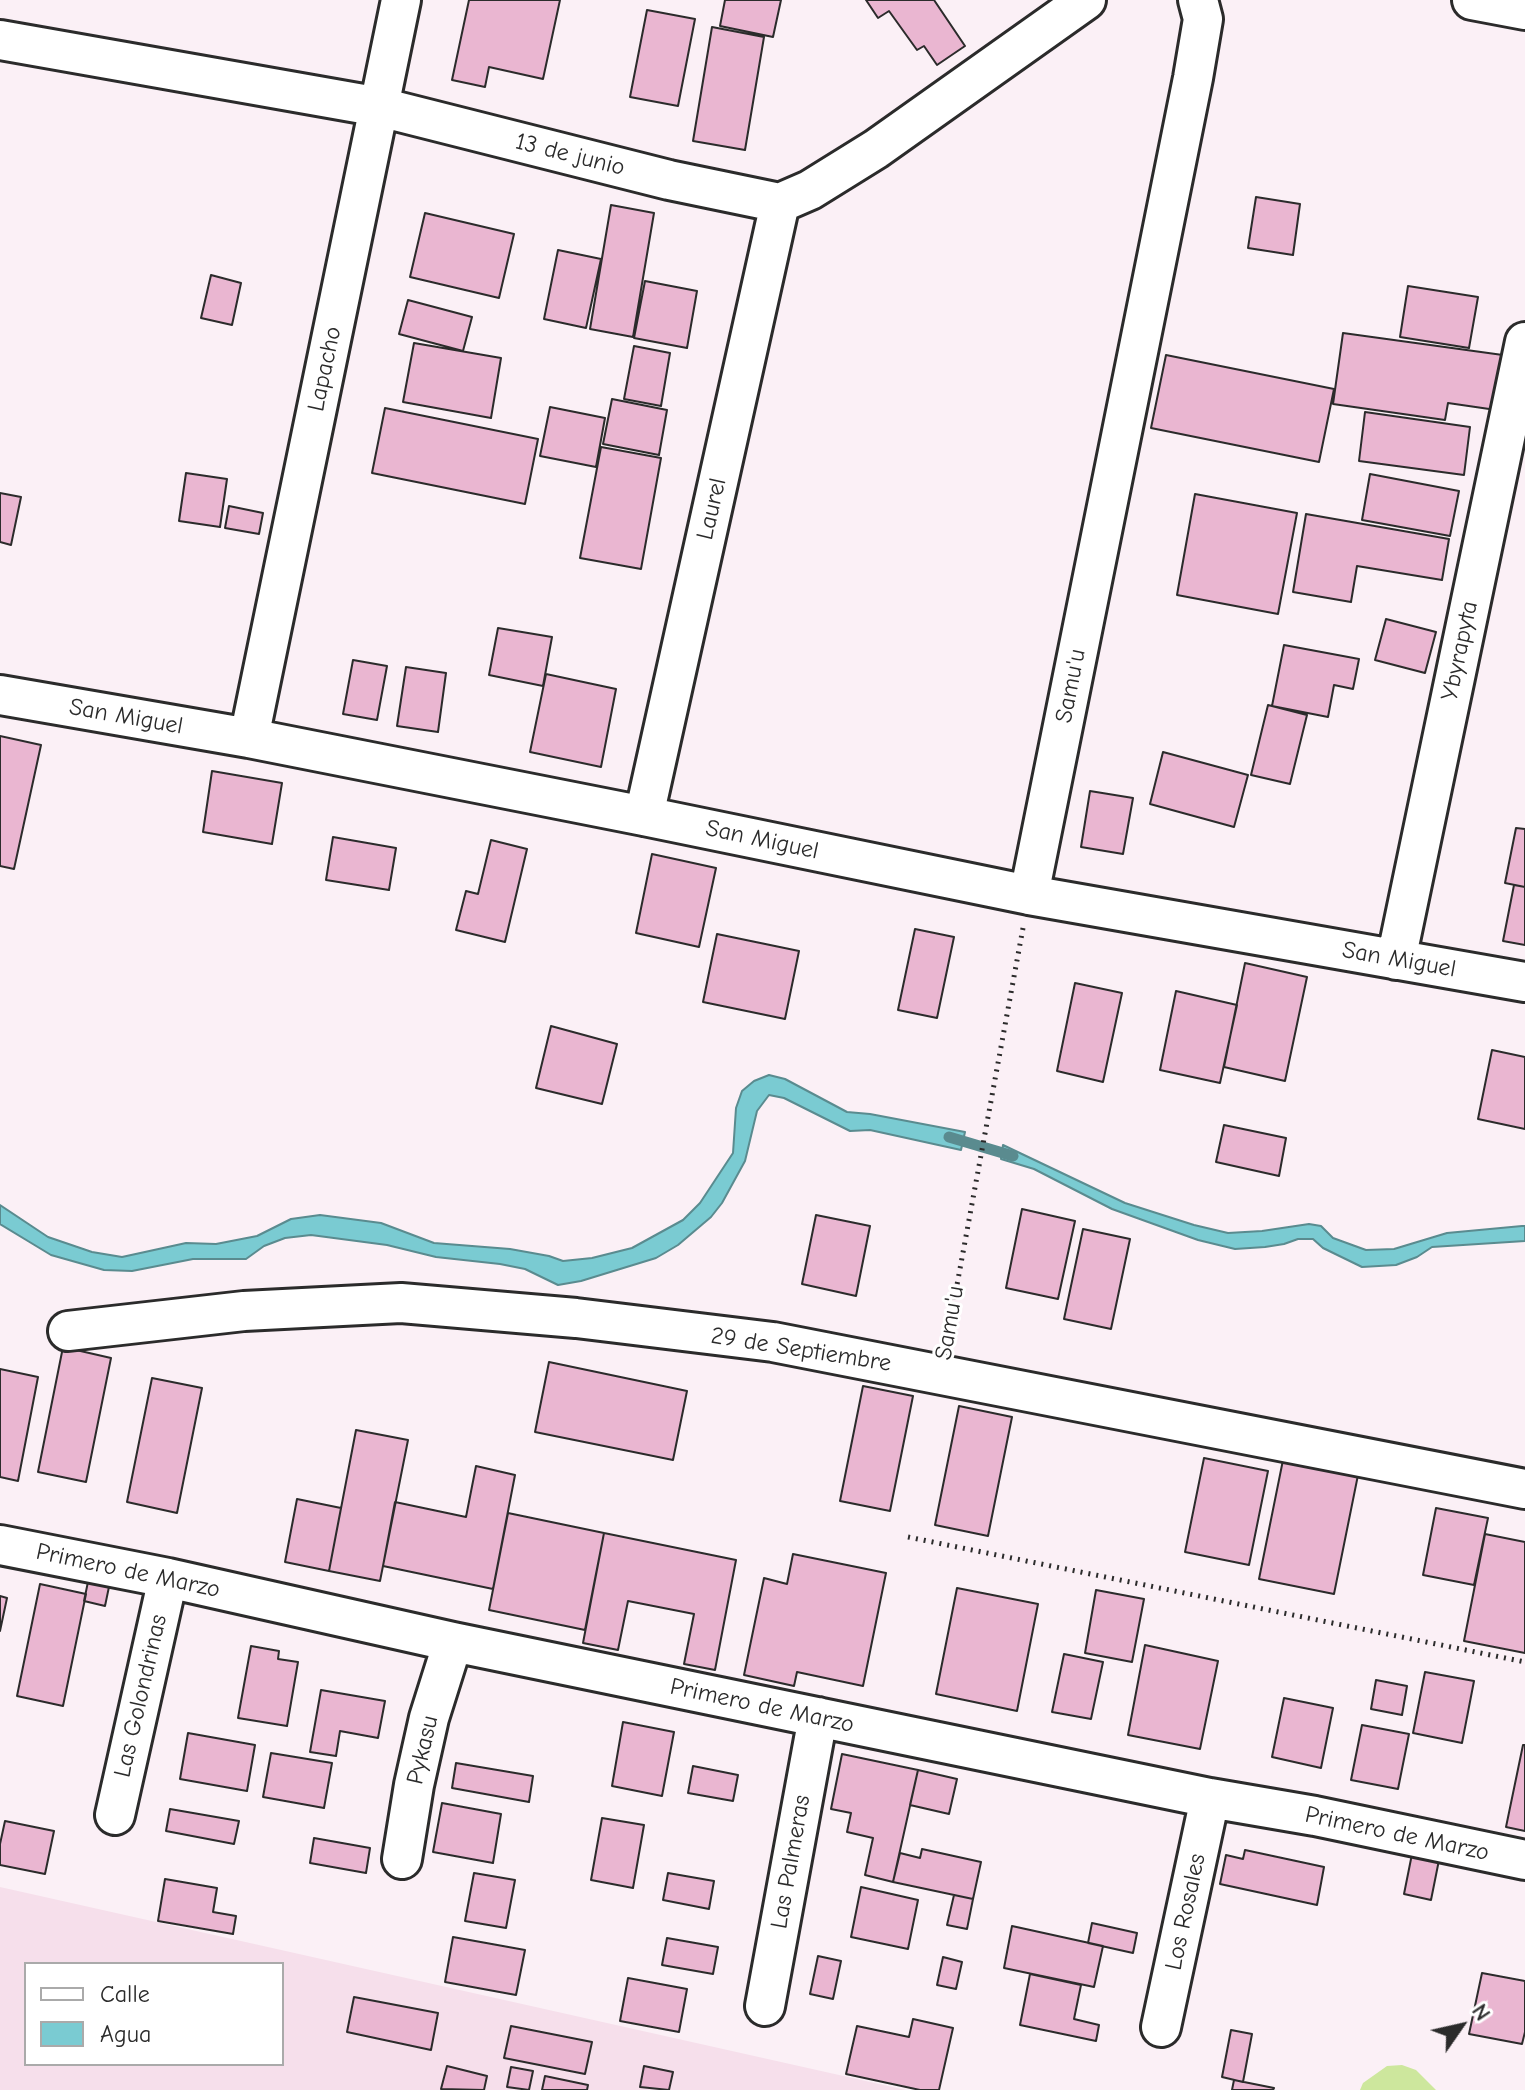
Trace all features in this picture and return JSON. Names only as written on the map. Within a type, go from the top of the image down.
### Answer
[{"type":"street","name":"Lapacho","points":[[249,738],[401,0]]},
{"type":"street","points":[[780,203],[810,190],[876,149],[1086,0]]},
{"type":"street","name":"Samu'u","points":[[1029,895],[1193,78],[1203,19],[1198,0]]},
{"type":"street","points":[[1472,0],[1525,10]]},
{"type":"street","name":"13 de junio","points":[[0,40],[380,107],[669,180],[780,203]]},
{"type":"street","name":"Laurel","points":[[644,816],[780,203]]},
{"type":"street","name":"Ybyrapyta","points":[[1396,960],[1525,342]]},
{"type":"street","name":"San Miguel","points":[[0,695],[249,738],[1029,895],[1525,982]]},
{"type":"street","name":"29 de Septiembre","points":[[68,1331],[244,1311],[401,1303],[576,1318],[773,1342],[1525,1489]]},
{"type":"street","name":"Primero de Marzo","points":[[0,1545],[168,1578],[453,1642],[1525,1860]]},
{"type":"street","name":"Las Golondrinas","points":[[115,1815],[168,1578]]},
{"type":"street","name":"Pykasu","points":[[402,1859],[429,1718],[453,1642]]},
{"type":"street","name":"Las Palmeras","points":[[765,2006],[818,1717]]},
{"type":"street","name":"Los Rosales","points":[[1161,2027],[1210,1798]]},
{"type":"path","name":"Samu'u","points":[[941,1373],[1029,895]]},
{"type":"path","points":[[908,1537],[1525,1662]]},
{"type":"shaded area","points":[[0,1887],[906,2090],[0,2090]]},
{"type":"green space","points":[[1402,2065],[1416,2070],[1436,2090],[1360,2090],[1363,2083],[1387,2066]]},
{"type":"water","points":[[769,1075],[785,1079],[847,1112],[965,1132],[961,1150],[870,1130],[850,1131],[784,1098],[769,1095],[757,1111],[745,1161],[711,1217],[678,1245],[656,1258],[558,1285],[525,1269],[311,1235],[285,1238],[264,1246],[246,1259],[193,1259],[132,1271],[104,1270],[51,1255],[0,1224],[0,1205],[48,1237],[92,1252],[122,1257],[186,1243],[216,1244],[257,1236],[291,1219],[320,1215],[381,1223],[434,1243],[510,1249],[563,1261],[592,1258],[632,1248],[683,1220],[700,1203],[733,1153],[736,1108],[742,1091],[754,1081]]},
{"type":"water","points":[[1003,1145],[1125,1203],[1228,1233],[1309,1224],[1321,1226],[1333,1238],[1366,1250],[1394,1249],[1447,1233],[1525,1226],[1525,1241],[1432,1247],[1396,1265],[1362,1267],[1323,1248],[1313,1239],[1235,1249],[1198,1240],[1112,1209],[1034,1169],[1001,1159]]},
{"type":"building","points":[[469,0],[560,0],[543,79],[489,67],[485,87],[452,80]]},
{"type":"building","points":[[725,0],[781,0],[773,37],[720,26]]},
{"type":"building","points":[[866,0],[934,0],[965,46],[937,65],[924,46],[917,50],[889,11],[878,18]]},
{"type":"building","points":[[647,10],[695,19],[678,106],[630,97]]},
{"type":"building","points":[[712,27],[764,37],[745,150],[693,141]]},
{"type":"building","points":[[1256,197],[1300,204],[1293,255],[1248,248]]},
{"type":"building","points":[[611,205],[654,213],[633,337],[590,329]]},
{"type":"building","points":[[425,213],[514,234],[499,298],[410,277]]},
{"type":"building","points":[[558,250],[601,259],[586,328],[544,319]]},
{"type":"building","points":[[211,275],[241,283],[232,325],[201,318]]},
{"type":"building","points":[[645,281],[697,291],[687,348],[634,338]]},
{"type":"building","points":[[1408,286],[1478,297],[1469,348],[1400,337]]},
{"type":"building","points":[[408,300],[472,317],[463,351],[399,334]]},
{"type":"building","points":[[1343,333],[1510,356],[1503,411],[1448,403],[1445,420],[1333,404]]},
{"type":"building","points":[[414,343],[501,358],[491,418],[403,402]]},
{"type":"building","points":[[634,346],[670,353],[661,406],[624,399]]},
{"type":"building","points":[[1166,355],[1334,389],[1319,462],[1151,428]]},
{"type":"building","points":[[612,399],[667,410],[659,455],[603,444]]},
{"type":"building","points":[[550,407],[605,418],[596,467],[540,456]]},
{"type":"building","points":[[385,408],[538,439],[525,504],[372,473]]},
{"type":"building","points":[[1365,412],[1470,427],[1464,475],[1359,461]]},
{"type":"building","points":[[601,447],[661,458],[641,569],[580,558]]},
{"type":"building","points":[[186,473],[227,479],[220,527],[179,521]]},
{"type":"building","points":[[1370,474],[1459,491],[1450,536],[1362,520]]},
{"type":"building","points":[[0,493],[21,497],[11,545],[0,542]]},
{"type":"building","points":[[1195,494],[1297,513],[1278,614],[1177,595]]},
{"type":"building","points":[[229,506],[263,513],[259,534],[225,528]]},
{"type":"building","points":[[1306,514],[1449,539],[1442,580],[1357,566],[1351,602],[1293,592]]},
{"type":"building","points":[[1386,619],[1436,632],[1425,673],[1375,660]]},
{"type":"building","points":[[498,628],[552,637],[543,686],[489,675]]},
{"type":"building","points":[[1284,645],[1359,659],[1353,689],[1334,685],[1328,717],[1272,706]]},
{"type":"building","points":[[353,660],[387,666],[377,720],[343,714]]},
{"type":"building","points":[[406,667],[446,673],[438,732],[397,726]]},
{"type":"building","points":[[546,674],[616,689],[601,767],[530,752]]},
{"type":"building","points":[[1268,705],[1307,715],[1290,784],[1251,775]]},
{"type":"building","points":[[0,736],[41,745],[14,869],[0,866]]},
{"type":"building","points":[[1163,752],[1248,775],[1234,827],[1150,804]]},
{"type":"building","points":[[212,771],[282,783],[272,844],[203,832]]},
{"type":"building","points":[[1090,791],[1133,798],[1123,854],[1081,847]]},
{"type":"building","points":[[1516,828],[1525,829],[1525,887],[1505,883]]},
{"type":"building","points":[[333,837],[396,848],[389,890],[326,880]]},
{"type":"building","points":[[491,840],[527,849],[505,942],[456,930],[466,891],[478,894]]},
{"type":"building","points":[[652,854],[716,868],[699,947],[636,933]]},
{"type":"building","points":[[1514,885],[1525,887],[1525,945],[1503,941]]},
{"type":"building","points":[[915,929],[954,937],[937,1018],[898,1010]]},
{"type":"building","points":[[717,934],[799,951],[785,1019],[703,1002]]},
{"type":"building","points":[[1245,963],[1307,977],[1285,1081],[1224,1067]]},
{"type":"building","points":[[1075,983],[1122,993],[1103,1082],[1057,1071]]},
{"type":"building","points":[[1176,991],[1237,1005],[1220,1083],[1160,1070]]},
{"type":"building","points":[[551,1026],[617,1044],[602,1104],[536,1088]]},
{"type":"building","points":[[1492,1050],[1525,1057],[1525,1129],[1478,1119]]},
{"type":"building","points":[[1224,1125],[1286,1138],[1279,1176],[1216,1162]]},
{"type":"building","points":[[1022,1209],[1075,1221],[1058,1299],[1006,1288]]},
{"type":"building","points":[[816,1215],[870,1226],[856,1296],[802,1284]]},
{"type":"building","points":[[1083,1229],[1130,1239],[1111,1329],[1064,1319]]},
{"type":"building","points":[[63,1347],[111,1358],[86,1482],[38,1472]]},
{"type":"building","points":[[549,1362],[687,1391],[673,1460],[535,1432]]},
{"type":"building","points":[[0,1369],[38,1377],[18,1481],[0,1477]]},
{"type":"building","points":[[152,1378],[202,1388],[177,1513],[127,1502]]},
{"type":"building","points":[[863,1386],[913,1396],[890,1511],[840,1501]]},
{"type":"building","points":[[959,1406],[1012,1417],[988,1536],[935,1525]]},
{"type":"building","points":[[356,1430],[408,1440],[380,1581],[329,1571]]},
{"type":"building","points":[[1204,1458],[1268,1471],[1249,1565],[1185,1552]]},
{"type":"building","points":[[1283,1460],[1358,1475],[1334,1594],[1259,1579]]},
{"type":"building","points":[[476,1466],[515,1475],[493,1589],[383,1566],[395,1502],[466,1517]]},
{"type":"building","points":[[297,1499],[341,1508],[329,1571],[285,1562]]},
{"type":"building","points":[[1436,1508],[1488,1518],[1474,1585],[1423,1575]]},
{"type":"building","points":[[508,1513],[604,1533],[585,1630],[489,1610]]},
{"type":"building","points":[[604,1533],[736,1560],[715,1670],[684,1664],[694,1614],[628,1601],[618,1650],[583,1643]]},
{"type":"building","points":[[1485,1534],[1525,1542],[1525,1653],[1464,1641]]},
{"type":"building","points":[[793,1554],[886,1573],[863,1686],[797,1672],[794,1686],[744,1675],[764,1578],[787,1584]]},
{"type":"building","points":[[89,1577],[110,1582],[105,1606],[84,1601]]},
{"type":"building","points":[[40,1584],[86,1594],[63,1706],[17,1696]]},
{"type":"building","points":[[957,1588],[1038,1604],[1017,1711],[936,1694]]},
{"type":"building","points":[[1096,1590],[1144,1599],[1132,1662],[1085,1653]]},
{"type":"building","points":[[0,1596],[7,1598],[0,1631]]},
{"type":"building","points":[[1145,1645],[1218,1661],[1200,1749],[1128,1735]]},
{"type":"building","points":[[251,1646],[279,1651],[278,1659],[298,1662],[287,1726],[238,1718]]},
{"type":"building","points":[[1064,1654],[1103,1662],[1091,1719],[1052,1712]]},
{"type":"building","points":[[1425,1672],[1474,1681],[1462,1743],[1413,1733]]},
{"type":"building","points":[[1376,1680],[1407,1686],[1402,1715],[1371,1709]]},
{"type":"building","points":[[321,1690],[385,1701],[378,1738],[340,1731],[336,1756],[310,1752]]},
{"type":"building","points":[[1284,1698],[1333,1708],[1321,1768],[1272,1757]]},
{"type":"building","points":[[623,1722],[674,1732],[662,1796],[612,1786]]},
{"type":"building","points":[[1362,1725],[1409,1734],[1398,1789],[1351,1780]]},
{"type":"building","points":[[188,1733],[255,1745],[247,1791],[180,1779]]},
{"type":"building","points":[[1525,1745],[1525,1831],[1506,1827]]},
{"type":"building","points":[[271,1753],[332,1763],[324,1808],[263,1797]]},
{"type":"building","points":[[842,1754],[918,1770],[893,1882],[865,1875],[873,1838],[847,1832],[851,1813],[831,1809]]},
{"type":"building","points":[[456,1763],[533,1776],[529,1802],[452,1788]]},
{"type":"building","points":[[693,1766],[738,1775],[733,1801],[688,1793]]},
{"type":"building","points":[[918,1770],[957,1779],[949,1814],[910,1805]]},
{"type":"building","points":[[442,1803],[501,1814],[493,1863],[433,1852]]},
{"type":"building","points":[[170,1809],[239,1821],[234,1844],[166,1831]]},
{"type":"building","points":[[602,1818],[644,1825],[633,1888],[591,1880]]},
{"type":"building","points":[[5,1821],[54,1831],[45,1874],[0,1865]]},
{"type":"building","points":[[314,1838],[370,1848],[366,1873],[310,1863]]},
{"type":"building","points":[[922,1849],[981,1862],[973,1899],[893,1882],[900,1853],[920,1858]]},
{"type":"building","points":[[1245,1850],[1324,1867],[1317,1905],[1220,1884],[1226,1855],[1243,1859]]},
{"type":"building","points":[[1412,1854],[1439,1860],[1431,1900],[1404,1894]]},
{"type":"building","points":[[474,1873],[515,1880],[506,1928],[465,1921]]},
{"type":"building","points":[[668,1873],[714,1881],[709,1909],[663,1900]]},
{"type":"building","points":[[165,1879],[217,1888],[213,1912],[236,1916],[233,1934],[158,1921]]},
{"type":"building","points":[[861,1887],[918,1900],[908,1949],[851,1937]]},
{"type":"building","points":[[954,1895],[973,1899],[967,1929],[947,1925]]},
{"type":"building","points":[[1092,1923],[1137,1933],[1133,1953],[1088,1943]]},
{"type":"building","points":[[1012,1926],[1103,1946],[1094,1987],[1004,1968]]},
{"type":"building","points":[[453,1937],[525,1950],[516,1995],[445,1982]]},
{"type":"building","points":[[667,1938],[718,1947],[713,1974],[662,1965]]},
{"type":"building","points":[[818,1956],[841,1961],[833,1999],[810,1994]]},
{"type":"building","points":[[943,1957],[962,1962],[956,1989],[937,1985]]},
{"type":"building","points":[[1482,1973],[1525,1981],[1525,2032],[1522,2044],[1469,2034]]},
{"type":"building","points":[[1030,1974],[1081,1985],[1074,2019],[1099,2025],[1096,2041],[1020,2025]]},
{"type":"building","points":[[628,1978],[687,1989],[679,2032],[620,2021]]},
{"type":"building","points":[[354,1997],[438,2013],[431,2050],[347,2032]]},
{"type":"building","points":[[913,2019],[953,2028],[939,2090],[920,2090],[846,2074],[857,2026],[909,2037]]},
{"type":"building","points":[[511,2026],[592,2042],[585,2074],[504,2058]]},
{"type":"building","points":[[1231,2030],[1252,2034],[1243,2082],[1222,2077]]},
{"type":"building","points":[[447,2066],[487,2076],[484,2090],[441,2089]]},
{"type":"building","points":[[644,2066],[673,2072],[669,2090],[640,2087]]},
{"type":"building","points":[[511,2067],[533,2071],[529,2090],[507,2087]]},
{"type":"building","points":[[545,2076],[588,2085],[587,2090],[542,2090]]},
{"type":"building","points":[[1234,2080],[1274,2088],[1232,2090]]},
{"type":"waterway","points":[[949,1137],[1013,1156]]}]
